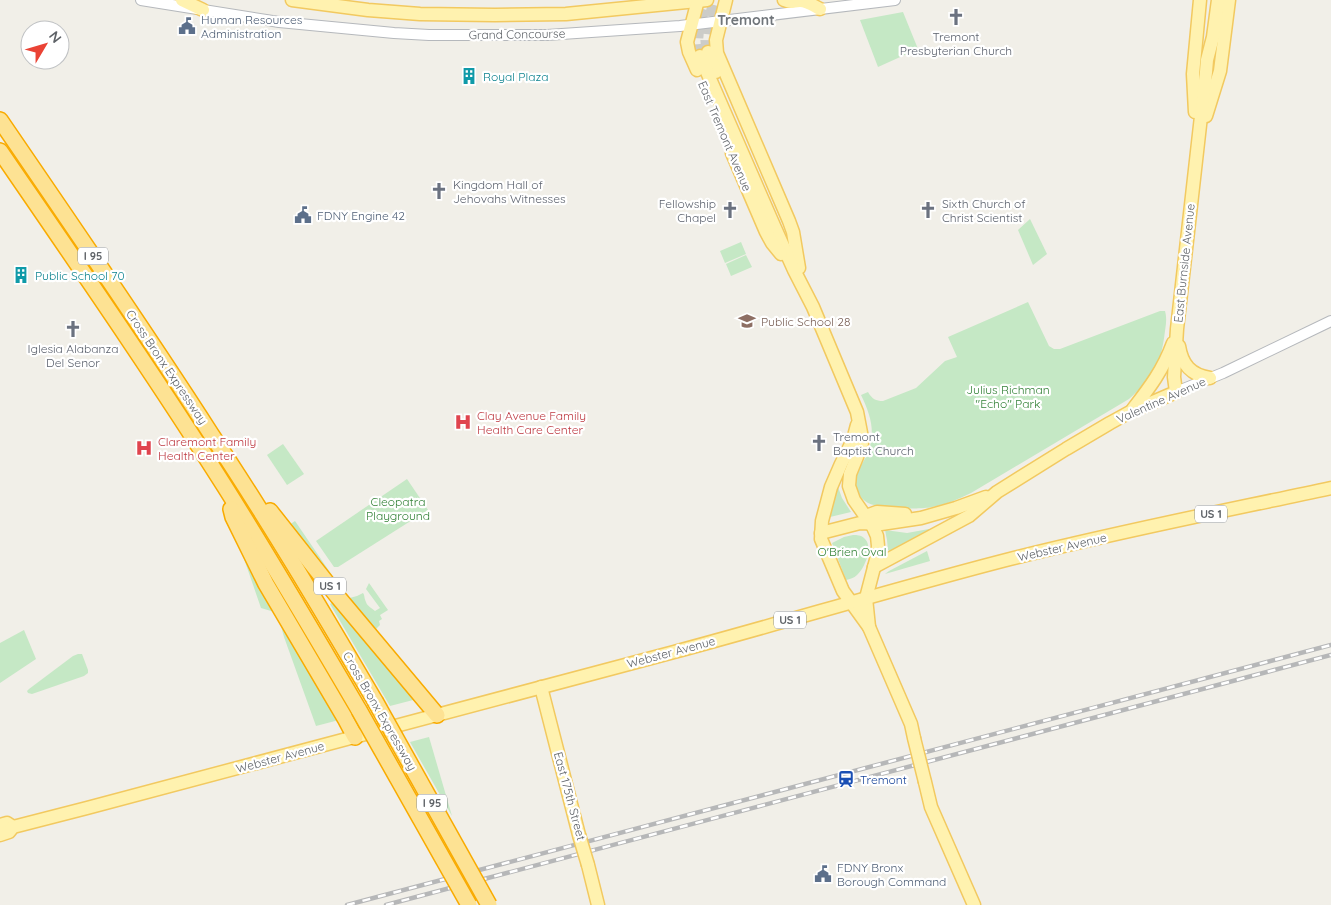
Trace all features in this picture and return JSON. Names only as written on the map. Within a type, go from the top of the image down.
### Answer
[{"type":"highway","name":"Cross Bronx Expressway","points":[[0,120],[226,456],[375,701],[489,905]]},
{"type":"highway","name":"Cross Bronx Expressway","points":[[0,150],[226,488],[359,710],[469,905]]},
{"type":"highway","name":"US 1","points":[[226,456],[345,605],[437,715]]},
{"type":"highway","points":[[226,488],[233,517],[258,570],[355,737]]},
{"type":"main road","points":[[182,0],[203,10]]},
{"type":"main road","name":"Grand Concourse","points":[[292,0],[333,6],[420,14],[495,15],[566,14],[701,0]]},
{"type":"main road","name":"East Tremont Avenue","points":[[701,0],[691,24],[688,38],[688,45],[695,66],[766,232],[772,243],[795,266]]},
{"type":"main road","name":"East Tremont Avenue","points":[[726,0],[716,40],[717,53],[789,221],[793,232],[795,266]]},
{"type":"main road","points":[[784,0],[791,3],[800,1],[820,9]]},
{"type":"main road","name":"East Burnside Avenue","points":[[1198,135],[1193,74],[1200,0]]},
{"type":"main road","name":"East Burnside Avenue","points":[[1207,60],[1206,36],[1210,0]]},
{"type":"main road","name":"East Burnside Avenue","points":[[1176,392],[1174,377],[1177,329],[1207,60],[1213,37],[1218,0]]},
{"type":"main road","name":"East Burnside Avenue","points":[[1198,135],[1220,71],[1229,0]]},
{"type":"main road","name":"East Tremont Avenue","points":[[704,54],[852,400],[858,420],[862,443],[850,474],[848,486],[854,500],[875,531],[878,541],[878,551],[866,598],[869,627]]},
{"type":"main road","points":[[1177,329],[1181,356],[1187,367],[1197,375],[1210,378]]},
{"type":"main road","points":[[1130,412],[1158,376],[1177,329]]},
{"type":"main road","name":"Valentine Avenue","points":[[874,567],[968,516],[998,492],[1066,449],[1130,412],[1176,392]]},
{"type":"main road","name":"East Tremont Avenue","points":[[858,420],[853,440],[831,487],[822,521],[822,542],[843,591],[869,627],[911,724],[931,807],[974,905]]},
{"type":"main road","name":"Webster Avenue","points":[[0,834],[9,832],[13,827],[541,687],[960,572],[1091,540],[1331,488]]},
{"type":"main road","name":"Valentine Avenue","points":[[821,533],[860,523],[868,519],[881,524],[921,518],[956,508],[998,492]]},
{"type":"main road","name":"East 175th Street","points":[[541,687],[598,905]]},
{"type":"main road","name":"Webster Avenue","points":[[0,825],[7,823],[13,827]]},
{"type":"street","name":"Grand Concourse","points":[[141,0],[279,22],[429,35],[555,35],[680,26],[894,0]]},
{"type":"street","name":"Valentine Avenue","points":[[1176,392],[1331,321]]},
{"type":"green space","points":[[903,12],[918,49],[878,67],[860,20]]},
{"type":"green space","points":[[1030,219],[1047,254],[1033,265],[1018,230]]},
{"type":"green space","points":[[741,242],[746,254],[725,263],[720,251]]},
{"type":"green space","points":[[746,255],[752,267],[731,276],[726,264]]},
{"type":"green space","name":"Julius Richman \"Echo\" Park","points":[[1028,302],[1049,346],[1054,349],[1060,349],[1160,311],[1165,311],[1166,321],[1163,342],[1155,369],[1145,384],[1129,399],[971,493],[952,502],[926,508],[899,508],[873,505],[863,499],[856,490],[855,481],[869,449],[872,433],[868,410],[861,395],[868,392],[874,399],[883,401],[916,388],[945,361],[957,357],[948,337]]},
{"type":"green space","points":[[283,444],[304,474],[287,485],[267,455]]},
{"type":"green space","name":"Cleopatra Playground","points":[[407,479],[428,510],[338,567],[334,567],[316,541]]},
{"type":"green space","points":[[838,487],[842,498],[851,512],[830,517]]},
{"type":"green space","points":[[295,521],[340,587],[338,589],[289,525]]},
{"type":"green space","points":[[929,529],[929,531],[891,552],[888,550],[885,530],[907,533]]},
{"type":"green space","name":"O'Brien Oval","points":[[853,535],[864,538],[867,542],[868,551],[860,572],[855,577],[846,580],[832,543]]},
{"type":"green space","points":[[927,551],[930,561],[885,574],[889,571]]},
{"type":"green space","points":[[242,553],[339,720],[316,726],[279,619],[275,613],[261,608]]},
{"type":"green space","points":[[369,583],[388,610],[380,615],[382,619],[379,621],[380,625],[376,629],[399,662],[346,599],[363,593],[368,606],[375,611],[380,608],[366,589]]},
{"type":"green space","points":[[336,601],[417,699],[390,706],[330,604]]},
{"type":"green space","points":[[24,630],[36,659],[0,683],[0,643]]},
{"type":"green space","points":[[78,654],[82,654],[88,673],[32,694],[28,693],[29,689]]},
{"type":"green space","points":[[429,737],[452,816],[410,742]]},
{"type":"tunnel","points":[[700,56],[697,42],[706,0]]},
{"type":"tunnel","points":[[708,52],[706,39],[715,0]]},
{"type":"railway","points":[[347,905],[1331,645]]},
{"type":"railway","points":[[386,905],[1331,655]]},
{"type":"place","name":"Tremont Presbyterian Church","points":[[956,17]]},
{"type":"place","name":"Human Resources Administration","points":[[187,26]]},
{"type":"place","name":"Royal Plaza","points":[[469,76]]},
{"type":"place","name":"Kingdom Hall of Jehovahs Witnesses","points":[[439,191]]},
{"type":"place","name":"Fellowship Chapel","points":[[730,210]]},
{"type":"place","name":"Sixth Church of Christ Scientist","points":[[928,210]]},
{"type":"place","name":"FDNY Engine 42","points":[[303,215]]},
{"type":"place","name":"Public School 70","points":[[21,275]]},
{"type":"place","name":"Public School 28","points":[[747,321]]},
{"type":"place","name":"Iglesia Alabanza Del Senor","points":[[73,329]]},
{"type":"place","name":"Clay Avenue Family Health Care Center","points":[[463,422]]},
{"type":"place","name":"Tremont Baptist Church","points":[[819,443]]},
{"type":"place","name":"Claremont Family Health Center","points":[[144,448]]},
{"type":"place","name":"Tremont","points":[[846,779]]},
{"type":"place","name":"FDNY Bronx Borough Command","points":[[823,874]]},
{"type":"district","name":"Tremont","points":[[746,20]]}]
